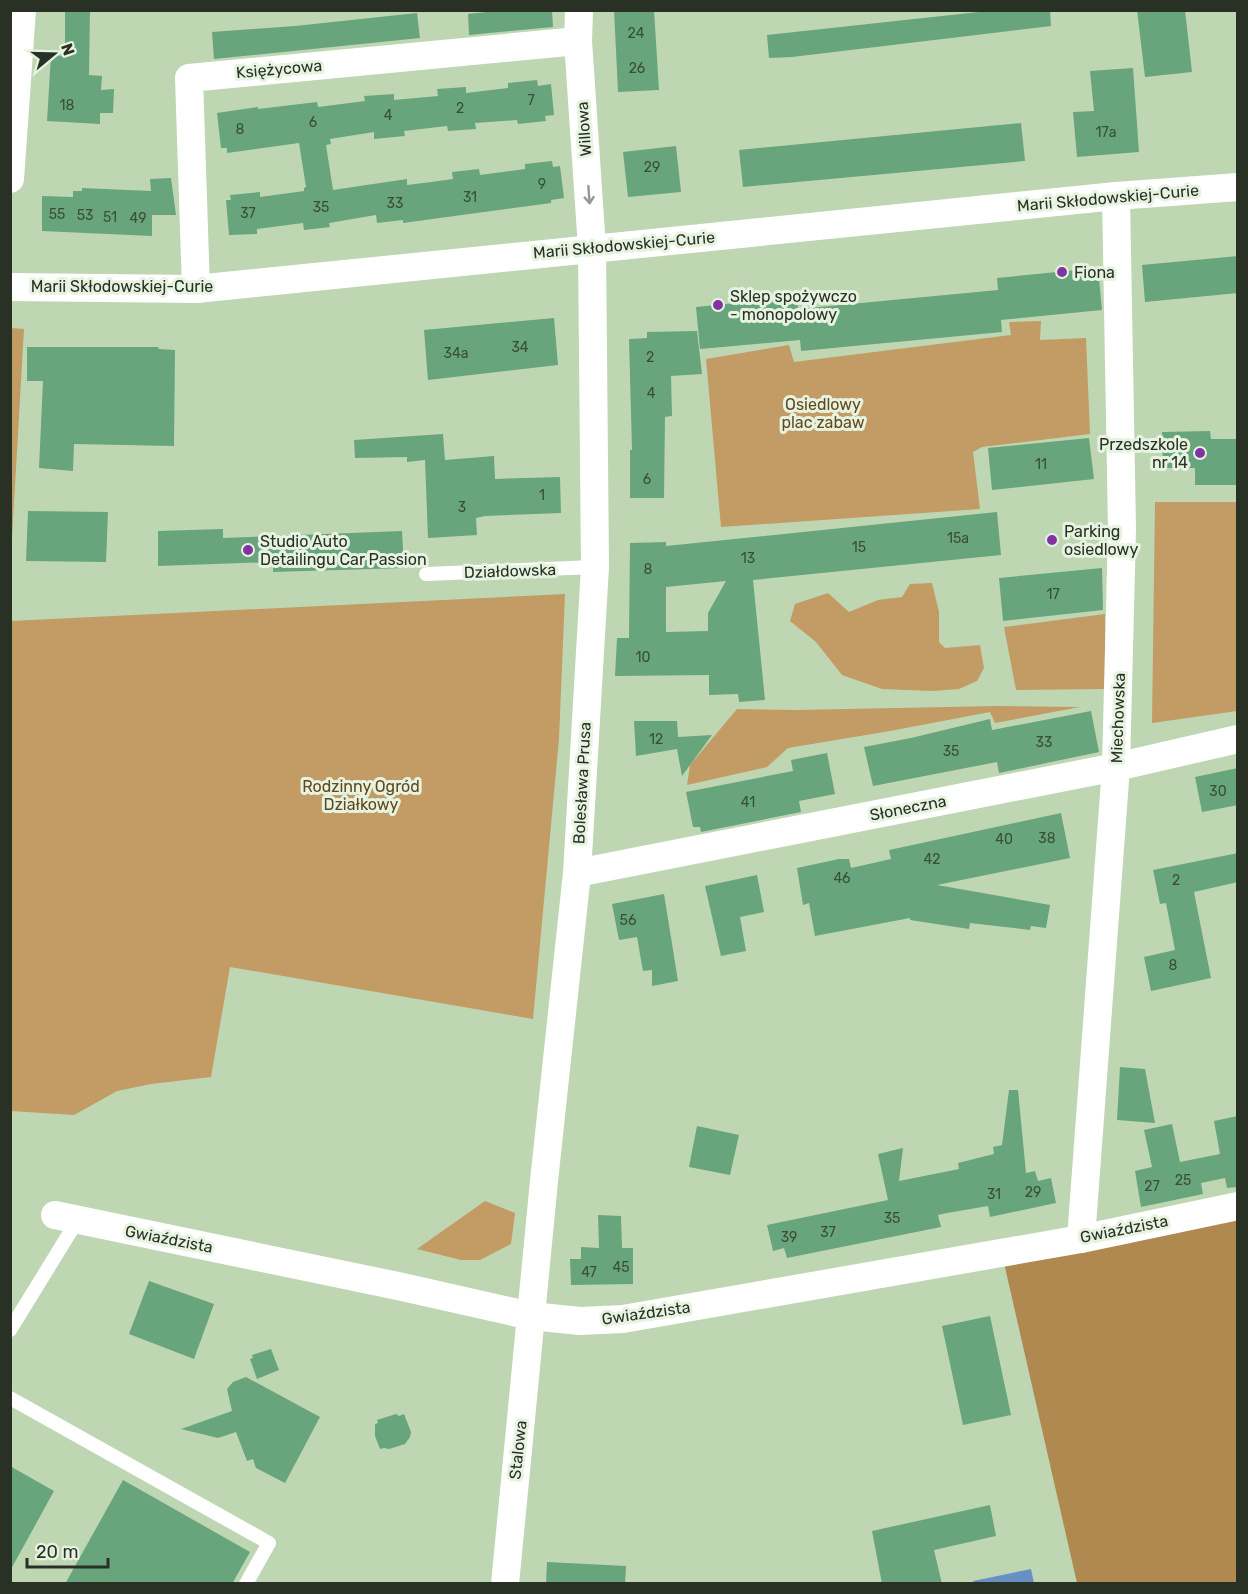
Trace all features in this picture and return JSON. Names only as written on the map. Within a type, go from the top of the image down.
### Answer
[{"type":"street","points":[[10,178],[22,10]]},
{"type":"street","name":"Willowa","points":[[579,10],[578,41],[592,248]]},
{"type":"street","name":"Księżycowa","points":[[196,289],[189,78],[578,41]]},
{"type":"street","name":"Marii Skłodowskiej-Curie","points":[[10,286],[196,289],[1116,196],[1238,187]]},
{"type":"street","name":"Miechowska","points":[[1080,1239],[1116,767],[1122,529],[1116,196]]},
{"type":"street","name":"Bolesława Prusa","points":[[531,1316],[578,873],[595,567],[592,248]]},
{"type":"street","name":"Słoneczna","points":[[578,873],[1116,767],[1238,740]]},
{"type":"street","name":"Gwiaździsta","points":[[66,1218],[398,1286],[531,1316],[580,1321],[623,1319],[1080,1239],[1238,1206]]},
{"type":"street","name":"Stalowa","points":[[505,1584],[531,1316]]},
{"type":"lane","name":"Działdowska","points":[[426,574],[595,567]]},
{"type":"lane","points":[[10,1330],[66,1218]]},
{"type":"lane","points":[[10,1398],[269,1543],[246,1584]]},
{"type":"green space","name":"Osiedlowy plac zabaw","points":[[1041,321],[1040,340],[1086,338],[1090,434],[982,447],[973,452],[980,509],[721,527],[706,359],[789,345],[794,362],[1011,335],[1009,322]]},
{"type":"green space","points":[[10,328],[24,329],[11,555]]},
{"type":"green space","points":[[1155,502],[1237,502],[1237,711],[1152,723]]},
{"type":"green space","points":[[932,583],[939,612],[939,642],[945,648],[980,645],[984,668],[977,681],[959,689],[932,691],[882,689],[842,675],[816,642],[790,621],[795,604],[828,593],[849,612],[878,600],[902,597],[910,584]]},
{"type":"green space","name":"Rodzinny Ogród Działkowy","points":[[565,594],[559,739],[533,1019],[230,967],[211,1077],[151,1084],[117,1091],[74,1115],[11,1111],[11,621]]},
{"type":"green space","points":[[1105,614],[1105,689],[1016,690],[1004,627]]},
{"type":"green space","points":[[1080,707],[995,723],[990,712],[788,748],[767,767],[687,785],[690,765],[737,709]]},
{"type":"green space","points":[[485,1201],[515,1213],[511,1244],[480,1260],[461,1260],[417,1249]]},
{"type":"shaded area","points":[[1237,1218],[1237,1583],[1077,1583],[1004,1263]]},
{"type":"water","points":[[1031,1569],[1034,1583],[974,1583],[973,1581]]},
{"type":"building","points":[[65,10],[90,10],[89,75],[102,76],[101,90],[114,89],[113,113],[100,113],[100,124],[47,121],[51,55],[65,56]]},
{"type":"building","points":[[504,10],[552,10],[553,27],[469,35],[468,14]]},
{"type":"building","points":[[614,10],[654,10],[659,90],[618,92]]},
{"type":"building","points":[[997,10],[1050,10],[1051,26],[769,58],[767,35]]},
{"type":"building","points":[[1137,10],[1185,10],[1192,72],[1145,77]]},
{"type":"building","points":[[417,13],[420,38],[214,59],[212,32]]},
{"type":"building","points":[[1133,68],[1139,152],[1077,157],[1073,112],[1094,111],[1090,71]]},
{"type":"building","points":[[537,80],[538,86],[551,84],[554,115],[545,116],[546,121],[518,124],[517,120],[475,123],[476,129],[448,131],[447,126],[404,131],[405,136],[374,139],[374,132],[330,139],[331,144],[326,145],[333,190],[407,179],[407,185],[431,182],[453,179],[452,172],[479,169],[480,175],[525,169],[525,164],[552,161],[553,167],[560,166],[564,198],[551,200],[551,203],[403,223],[403,220],[377,223],[376,215],[329,223],[330,227],[304,230],[303,223],[257,229],[257,234],[229,235],[226,200],[231,200],[230,195],[260,192],[260,197],[304,191],[306,187],[299,143],[227,153],[227,148],[221,148],[217,113],[317,102],[318,107],[365,101],[364,96],[394,94],[394,100],[438,96],[437,89],[466,87],[466,93],[508,88],[508,83]]},
{"type":"building","points":[[1021,123],[1025,161],[743,187],[739,150]]},
{"type":"building","points":[[676,146],[681,192],[628,197],[623,152]]},
{"type":"building","points":[[171,178],[176,215],[152,215],[152,236],[42,231],[42,196],[73,197],[73,191],[82,191],[82,188],[151,191],[150,179]]},
{"type":"building","points":[[1238,256],[1238,293],[1145,302],[1142,265]]},
{"type":"building","points":[[1098,268],[1102,310],[1001,320],[1002,332],[801,351],[800,340],[700,349],[696,307],[797,297],[798,309],[998,290],[997,278]]},
{"type":"building","points":[[554,318],[558,365],[428,380],[424,330]]},
{"type":"building","points":[[697,331],[702,374],[671,376],[672,416],[665,417],[664,498],[630,498],[630,450],[632,450],[629,339],[647,338],[647,332]]},
{"type":"building","points":[[27,347],[158,347],[175,350],[174,446],[74,444],[73,471],[39,468],[43,381],[27,381]]},
{"type":"building","name":"Przedszkole nr 14","points":[[1210,431],[1211,439],[1238,439],[1238,485],[1195,485],[1195,468],[1163,468],[1162,432]]},
{"type":"building","points":[[443,434],[445,460],[494,456],[495,479],[560,477],[561,513],[485,516],[476,518],[477,535],[428,538],[425,460],[407,462],[407,457],[355,458],[354,440]]},
{"type":"building","points":[[1089,438],[1094,479],[992,490],[988,448]]},
{"type":"building","points":[[28,511],[108,512],[106,562],[26,561]]},
{"type":"building","points":[[997,512],[1001,555],[753,580],[765,700],[739,702],[738,694],[709,695],[709,675],[615,676],[617,638],[629,638],[630,543],[666,542],[666,546]],"holes":[[[726,581],[708,613],[708,631],[666,632],[666,587]]]},
{"type":"building","points":[[223,529],[223,538],[402,531],[404,568],[273,572],[273,562],[158,566],[158,531]]},
{"type":"building","points":[[1102,568],[1103,610],[1003,621],[999,578]]},
{"type":"building","points":[[1091,711],[1099,752],[999,773],[997,762],[873,786],[864,747],[990,719],[992,730]]},
{"type":"building","points":[[634,721],[677,721],[678,737],[712,735],[682,776],[677,749],[636,756]]},
{"type":"building","points":[[827,753],[835,794],[799,801],[801,812],[701,832],[700,827],[693,827],[686,792],[793,771],[791,760]]},
{"type":"building","points":[[1238,768],[1238,805],[1202,812],[1195,777]]},
{"type":"building","points":[[1061,813],[1070,858],[937,885],[1050,905],[1046,928],[1031,926],[1030,930],[970,923],[969,929],[910,920],[910,918],[815,936],[809,903],[803,905],[797,868],[849,859],[851,868],[891,859],[889,850]]},
{"type":"building","points":[[1238,853],[1238,882],[1194,892],[1211,978],[1151,991],[1144,957],[1175,950],[1166,903],[1160,904],[1153,870]]},
{"type":"building","points":[[757,875],[764,912],[740,917],[746,951],[721,956],[705,886]]},
{"type":"building","points":[[664,894],[678,981],[652,986],[652,970],[643,971],[637,937],[619,940],[612,904]]},
{"type":"building","points":[[1120,1067],[1145,1069],[1155,1123],[1117,1120]]},
{"type":"building","points":[[1009,1090],[1018,1090],[1026,1173],[1035,1171],[1038,1181],[1051,1178],[1056,1203],[990,1217],[988,1206],[947,1213],[938,1215],[941,1227],[787,1258],[784,1248],[773,1251],[767,1225],[888,1200],[878,1154],[903,1148],[899,1181],[959,1169],[958,1163],[994,1154],[993,1147],[1002,1145]]},
{"type":"building","points":[[1238,1116],[1238,1187],[1227,1188],[1225,1178],[1201,1183],[1203,1194],[1141,1207],[1135,1171],[1152,1167],[1144,1130],[1172,1124],[1180,1162],[1220,1154],[1214,1121]]},
{"type":"building","points":[[697,1126],[739,1135],[730,1175],[689,1167]]},
{"type":"building","points":[[598,1215],[621,1216],[622,1248],[633,1248],[633,1284],[571,1285],[570,1259],[581,1259],[581,1247],[599,1248]]},
{"type":"building","points":[[149,1281],[214,1304],[194,1359],[129,1334]]},
{"type":"building","points":[[990,1316],[1011,1415],[963,1425],[942,1326]]},
{"type":"building","points":[[271,1349],[279,1370],[257,1379],[250,1359],[253,1358],[252,1355]]},
{"type":"building","points":[[246,1377],[320,1417],[285,1483],[256,1468],[253,1459],[247,1461],[236,1432],[218,1438],[181,1429],[232,1411],[227,1389],[233,1382]]},
{"type":"building","points":[[396,1414],[399,1416],[404,1414],[411,1432],[410,1437],[405,1444],[380,1449],[375,1436],[375,1424],[378,1423],[377,1420]]},
{"type":"building","points":[[10,1466],[54,1491],[10,1571]]},
{"type":"building","points":[[123,1480],[250,1552],[232,1584],[65,1584]]},
{"type":"building","points":[[990,1505],[996,1536],[934,1550],[942,1584],[882,1584],[872,1531]]},
{"type":"building","points":[[547,1562],[626,1566],[625,1584],[546,1584]]},
{"type":"place","name":"Fiona","points":[[1062,272]]},
{"type":"place","name":"Sklep spożywczo - monopolowy","points":[[718,305]]},
{"type":"place","name":"Przedszkole nr 14","points":[[1200,453]]},
{"type":"place","name":"Parking osiedlowy","points":[[1052,540]]},
{"type":"place","name":"Studio Auto Detailingu Car Passion","points":[[248,550]]}]
